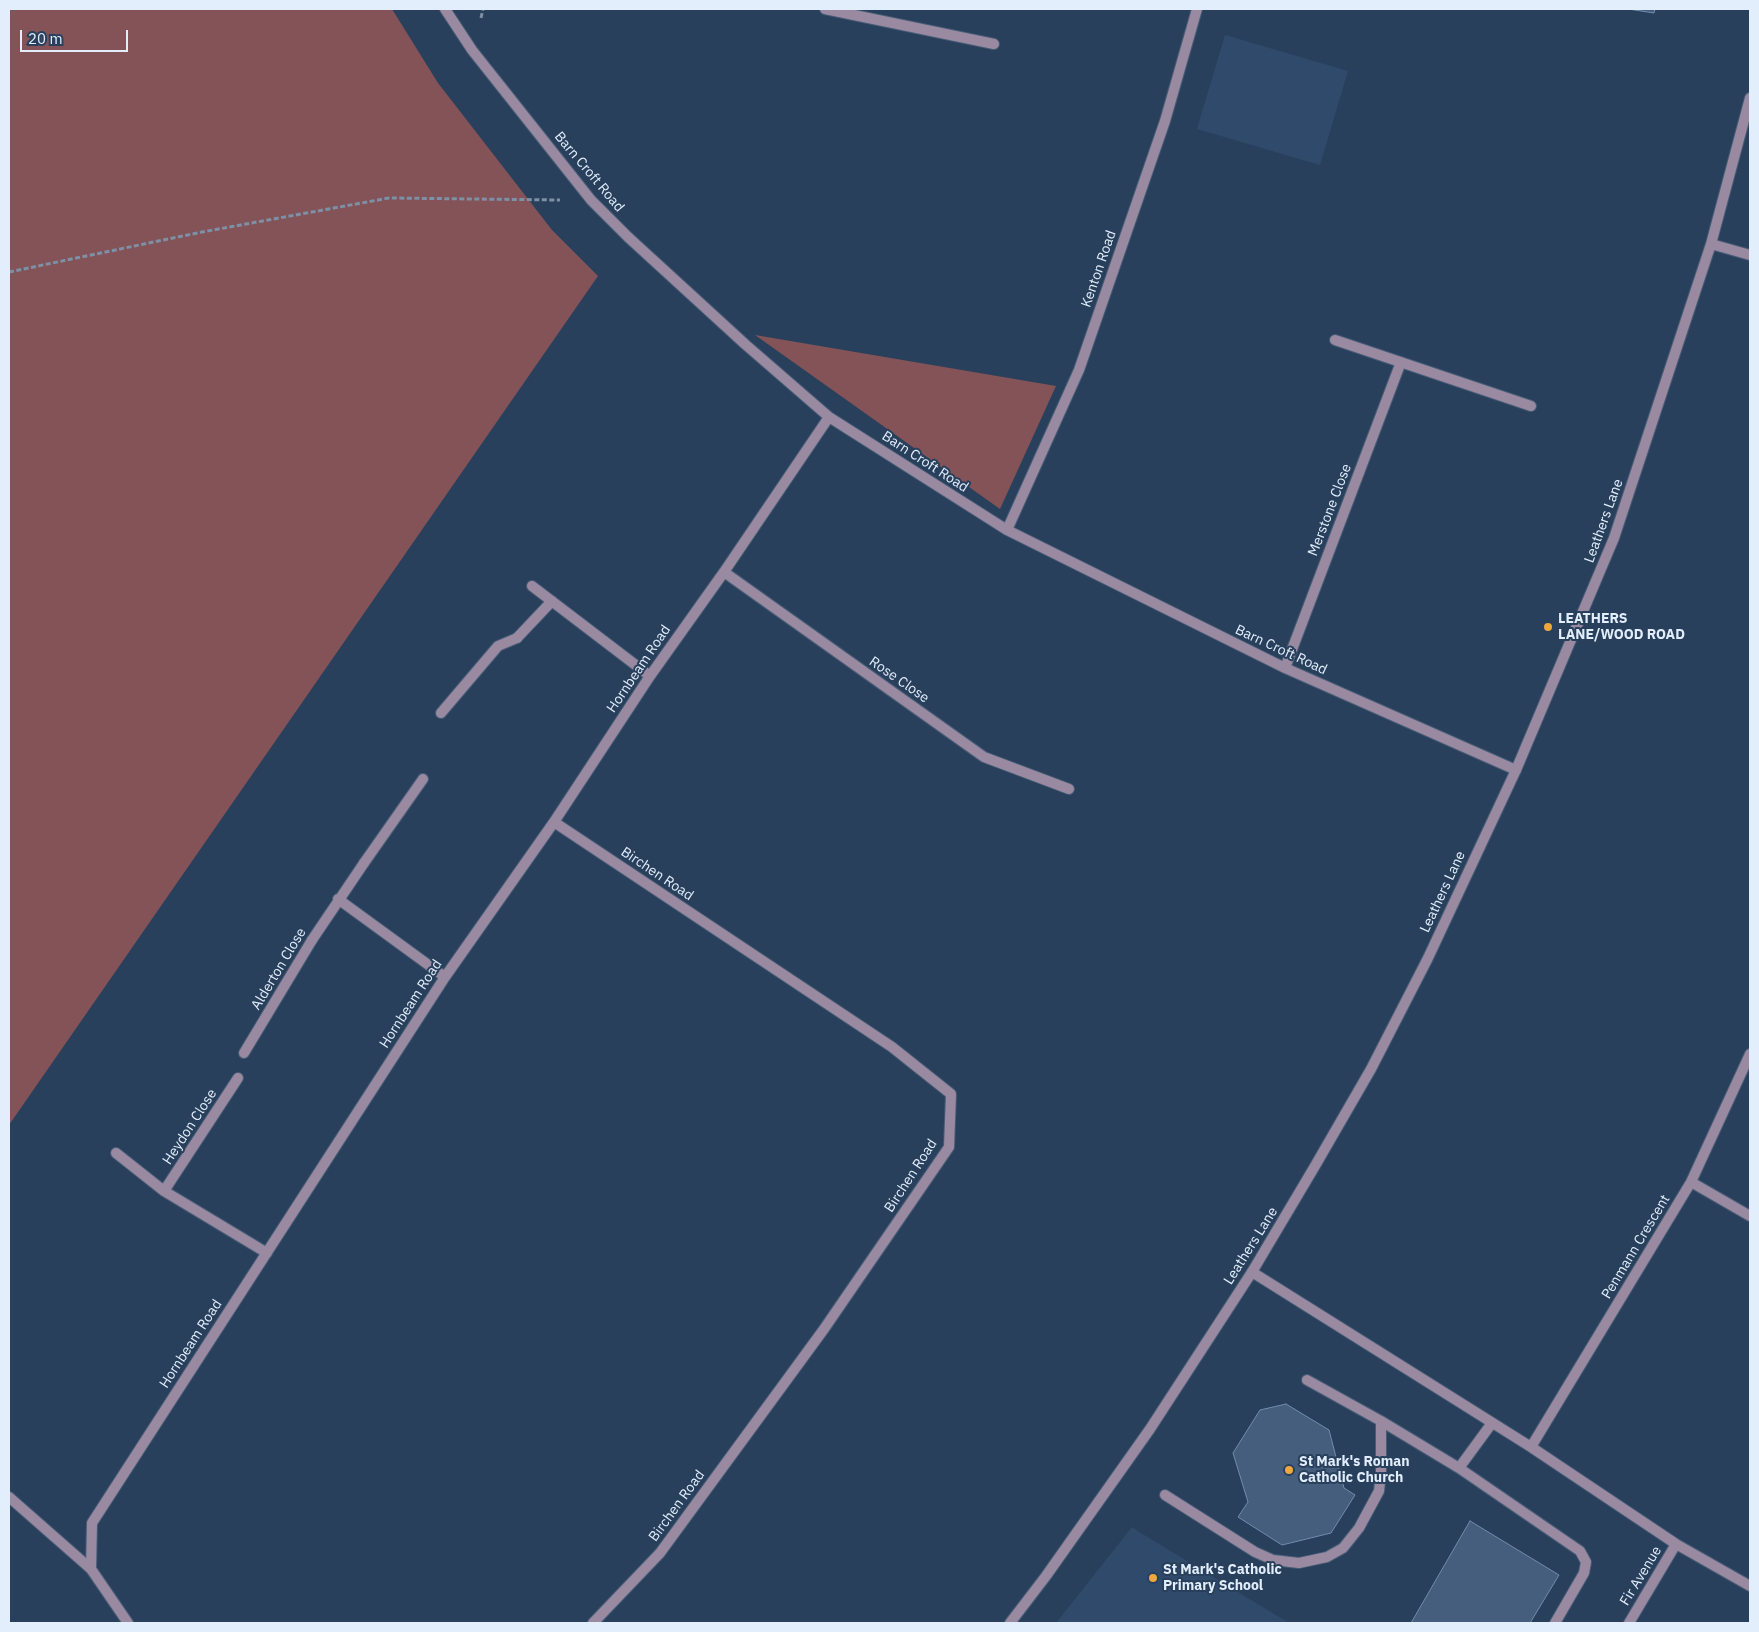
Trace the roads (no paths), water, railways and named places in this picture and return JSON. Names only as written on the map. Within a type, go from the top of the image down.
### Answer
[{"type":"street","name":"Barn Croft Road","points":[[445,9],[472,50],[591,200],[628,237],[746,345],[829,417],[1007,530],[1284,668],[1516,770]]},
{"type":"street","points":[[825,9],[994,44]]},
{"type":"street","name":"Kenton Road","points":[[1007,530],[1079,370],[1165,121],[1197,9]]},
{"type":"street","name":"Leathers Lane","points":[[1010,1623],[1046,1576],[1150,1429],[1252,1272],[1316,1166],[1371,1069],[1428,958],[1516,770],[1614,538],[1711,244],[1750,98]]},
{"type":"street","points":[[1711,244],[1750,255]]},
{"type":"street","points":[[1335,340],[1531,406]]},
{"type":"street","name":"Merstone Close","points":[[1284,668],[1401,362]]},
{"type":"street","name":"Hornbeam Road","points":[[91,1569],[92,1523],[445,977],[554,822],[650,676],[724,572],[829,417]]},
{"type":"street","name":"Rose Close","points":[[724,572],[984,757],[1069,789]]},
{"type":"street","points":[[532,586],[650,676]]},
{"type":"street","points":[[441,713],[498,646],[517,638],[552,601]]},
{"type":"street","name":"Alderton Close","points":[[244,1053],[338,899],[422,779]]},
{"type":"street","name":"Birchen Road","points":[[554,822],[892,1047],[951,1094],[949,1147],[824,1329],[660,1553],[593,1623]]},
{"type":"street","points":[[338,899],[445,977]]},
{"type":"street","name":"Penmann Crescent","points":[[1531,1447],[1691,1182],[1750,1054]]},
{"type":"street","name":"Heydon Close","points":[[164,1192],[238,1078]]},
{"type":"street","points":[[116,1153],[164,1192],[267,1252]]},
{"type":"street","points":[[1691,1182],[1750,1216]]},
{"type":"street","points":[[1252,1272],[1531,1447],[1676,1544],[1750,1586]]},
{"type":"street","points":[[1306,1380],[1381,1421],[1459,1468],[1580,1551],[1586,1562],[1584,1573],[1555,1623]]},
{"type":"street","points":[[1165,1495],[1255,1552],[1273,1560],[1299,1563],[1327,1557],[1343,1548],[1360,1528],[1379,1491],[1381,1421]]},
{"type":"street","points":[[1459,1468],[1492,1422]]},
{"type":"street","points":[[9,1498],[91,1569],[128,1623]]},
{"type":"street","name":"Fir Avenue","points":[[1629,1623],[1676,1544]]},
{"type":"place","name":"LEATHERS LANE/WOOD ROAD","points":[[1548,627]]},
{"type":"place","name":"St Mark's Roman Catholic Church","points":[[1289,1470]]},
{"type":"place","name":"St Mark's Catholic Primary School","points":[[1153,1578]]}]
